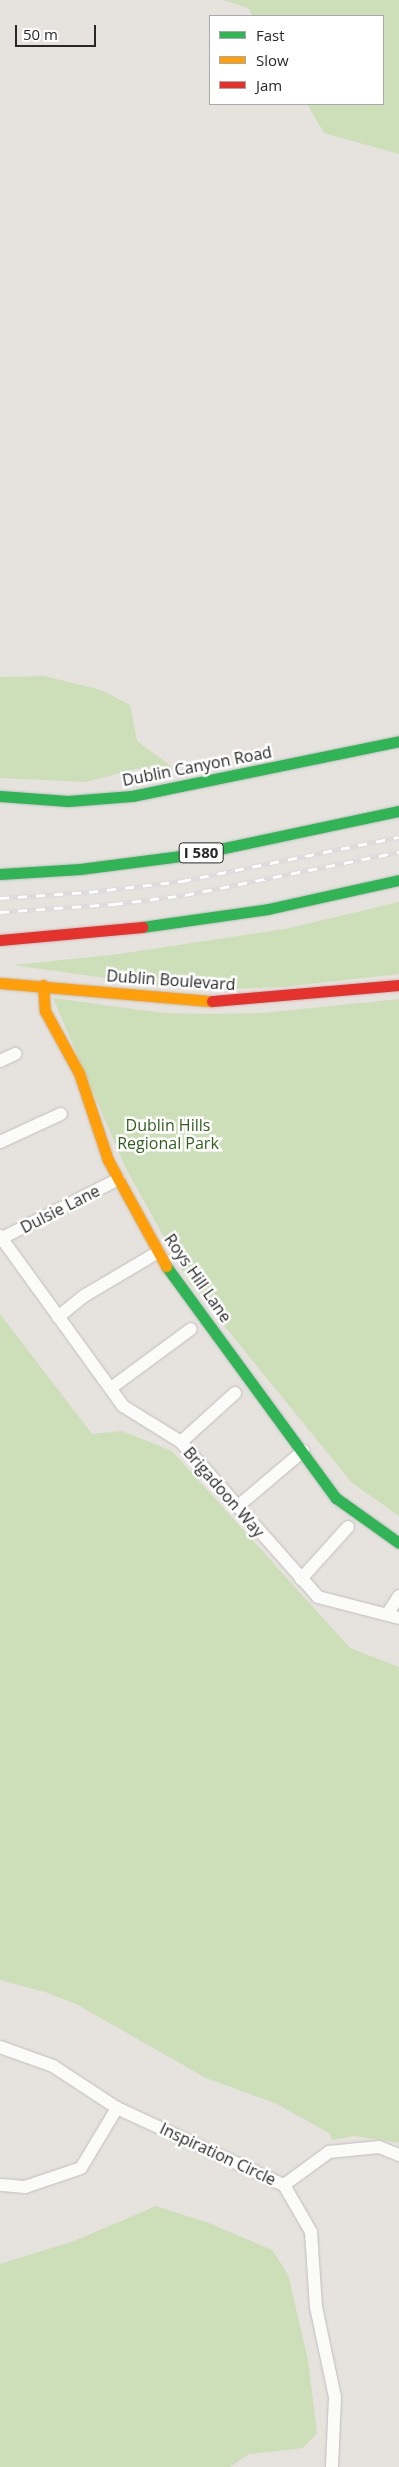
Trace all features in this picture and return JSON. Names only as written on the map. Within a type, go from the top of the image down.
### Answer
[{"type":"main road","name":"Dublin Canyon Road","points":[[0,796],[68,801],[132,796],[399,741]]},
{"type":"main road","name":"I 580","points":[[0,874],[88,868],[196,854],[399,812]]},
{"type":"main road","points":[[0,940],[101,934],[185,923],[399,880]]},
{"type":"main road","name":"Dublin Boulevard","points":[[0,983],[206,1002],[399,986]]},
{"type":"main road","name":"Roys Hill Lane","points":[[42,986],[45,1011],[79,1072],[101,1140],[119,1179],[158,1252],[336,1498],[399,1543]]},
{"type":"street","points":[[0,1061],[15,1054]]},
{"type":"street","points":[[0,1142],[61,1114]]},
{"type":"street","name":"Dulsie Lane","points":[[1,1237],[119,1179]]},
{"type":"street","name":"Brigadoon Way","points":[[1,1237],[111,1388],[122,1406],[181,1442],[318,1597],[394,1616]]},
{"type":"street","points":[[58,1317],[84,1296],[158,1252]]},
{"type":"street","points":[[111,1388],[191,1329]]},
{"type":"street","points":[[181,1442],[235,1393]]},
{"type":"street","points":[[237,1507],[303,1451]]},
{"type":"street","points":[[301,1579],[348,1527]]},
{"type":"street","points":[[394,1616],[399,1596]]},
{"type":"street","name":"Inspiration Circle","points":[[0,2047],[53,2066],[117,2108],[284,2184],[311,2232],[316,2307],[335,2397],[332,2467]]},
{"type":"street","points":[[2,2184],[25,2187],[81,2168],[117,2108]]},
{"type":"street","points":[[284,2184],[329,2152],[379,2147],[399,2155]]},
{"type":"green space","points":[[223,0],[399,0],[399,154],[324,133],[308,105],[384,105],[384,15],[252,15],[248,8]]},
{"type":"green space","points":[[44,676],[101,690],[130,705],[137,741],[172,767],[135,769],[86,782],[0,778],[0,677]]},
{"type":"green space","points":[[399,902],[399,974],[284,987],[190,990],[13,965],[112,955],[285,929]]},
{"type":"green space","name":"Dublin Hills Regional Park","points":[[53,998],[163,1013],[210,1014],[262,1013],[399,999],[399,1516],[351,1482],[189,1282],[125,1167]]},
{"type":"green space","points":[[0,1314],[92,1434],[122,1431],[172,1451],[350,1648],[399,1667],[399,2143],[355,2136],[332,2140],[329,2133],[277,2104],[206,2078],[76,2004],[45,1992],[0,1980]]},
{"type":"green space","points":[[156,2206],[209,2223],[272,2250],[289,2278],[308,2360],[317,2433],[303,2448],[249,2454],[230,2467],[0,2467],[0,2264],[74,2241]]},
{"type":"railway","points":[[0,898],[89,892],[182,881],[399,837]]},
{"type":"railway","points":[[0,912],[114,904],[185,895],[399,852]]},
{"type":"traffic: fast","points":[[0,796],[68,801],[132,796],[399,741]]},
{"type":"traffic: fast","points":[[0,874],[80,869],[196,854],[399,811]]},
{"type":"traffic: fast","points":[[142,927],[268,909],[399,880]]},
{"type":"traffic: fast","points":[[166,1266],[336,1498],[399,1543]]},
{"type":"traffic: slow","points":[[0,983],[212,1001]]},
{"type":"traffic: slow","points":[[43,985],[45,1011],[79,1073],[108,1160],[166,1266]]},
{"type":"traffic: jam","points":[[0,940],[142,927]]},
{"type":"traffic: jam","points":[[212,1001],[399,985]]}]
